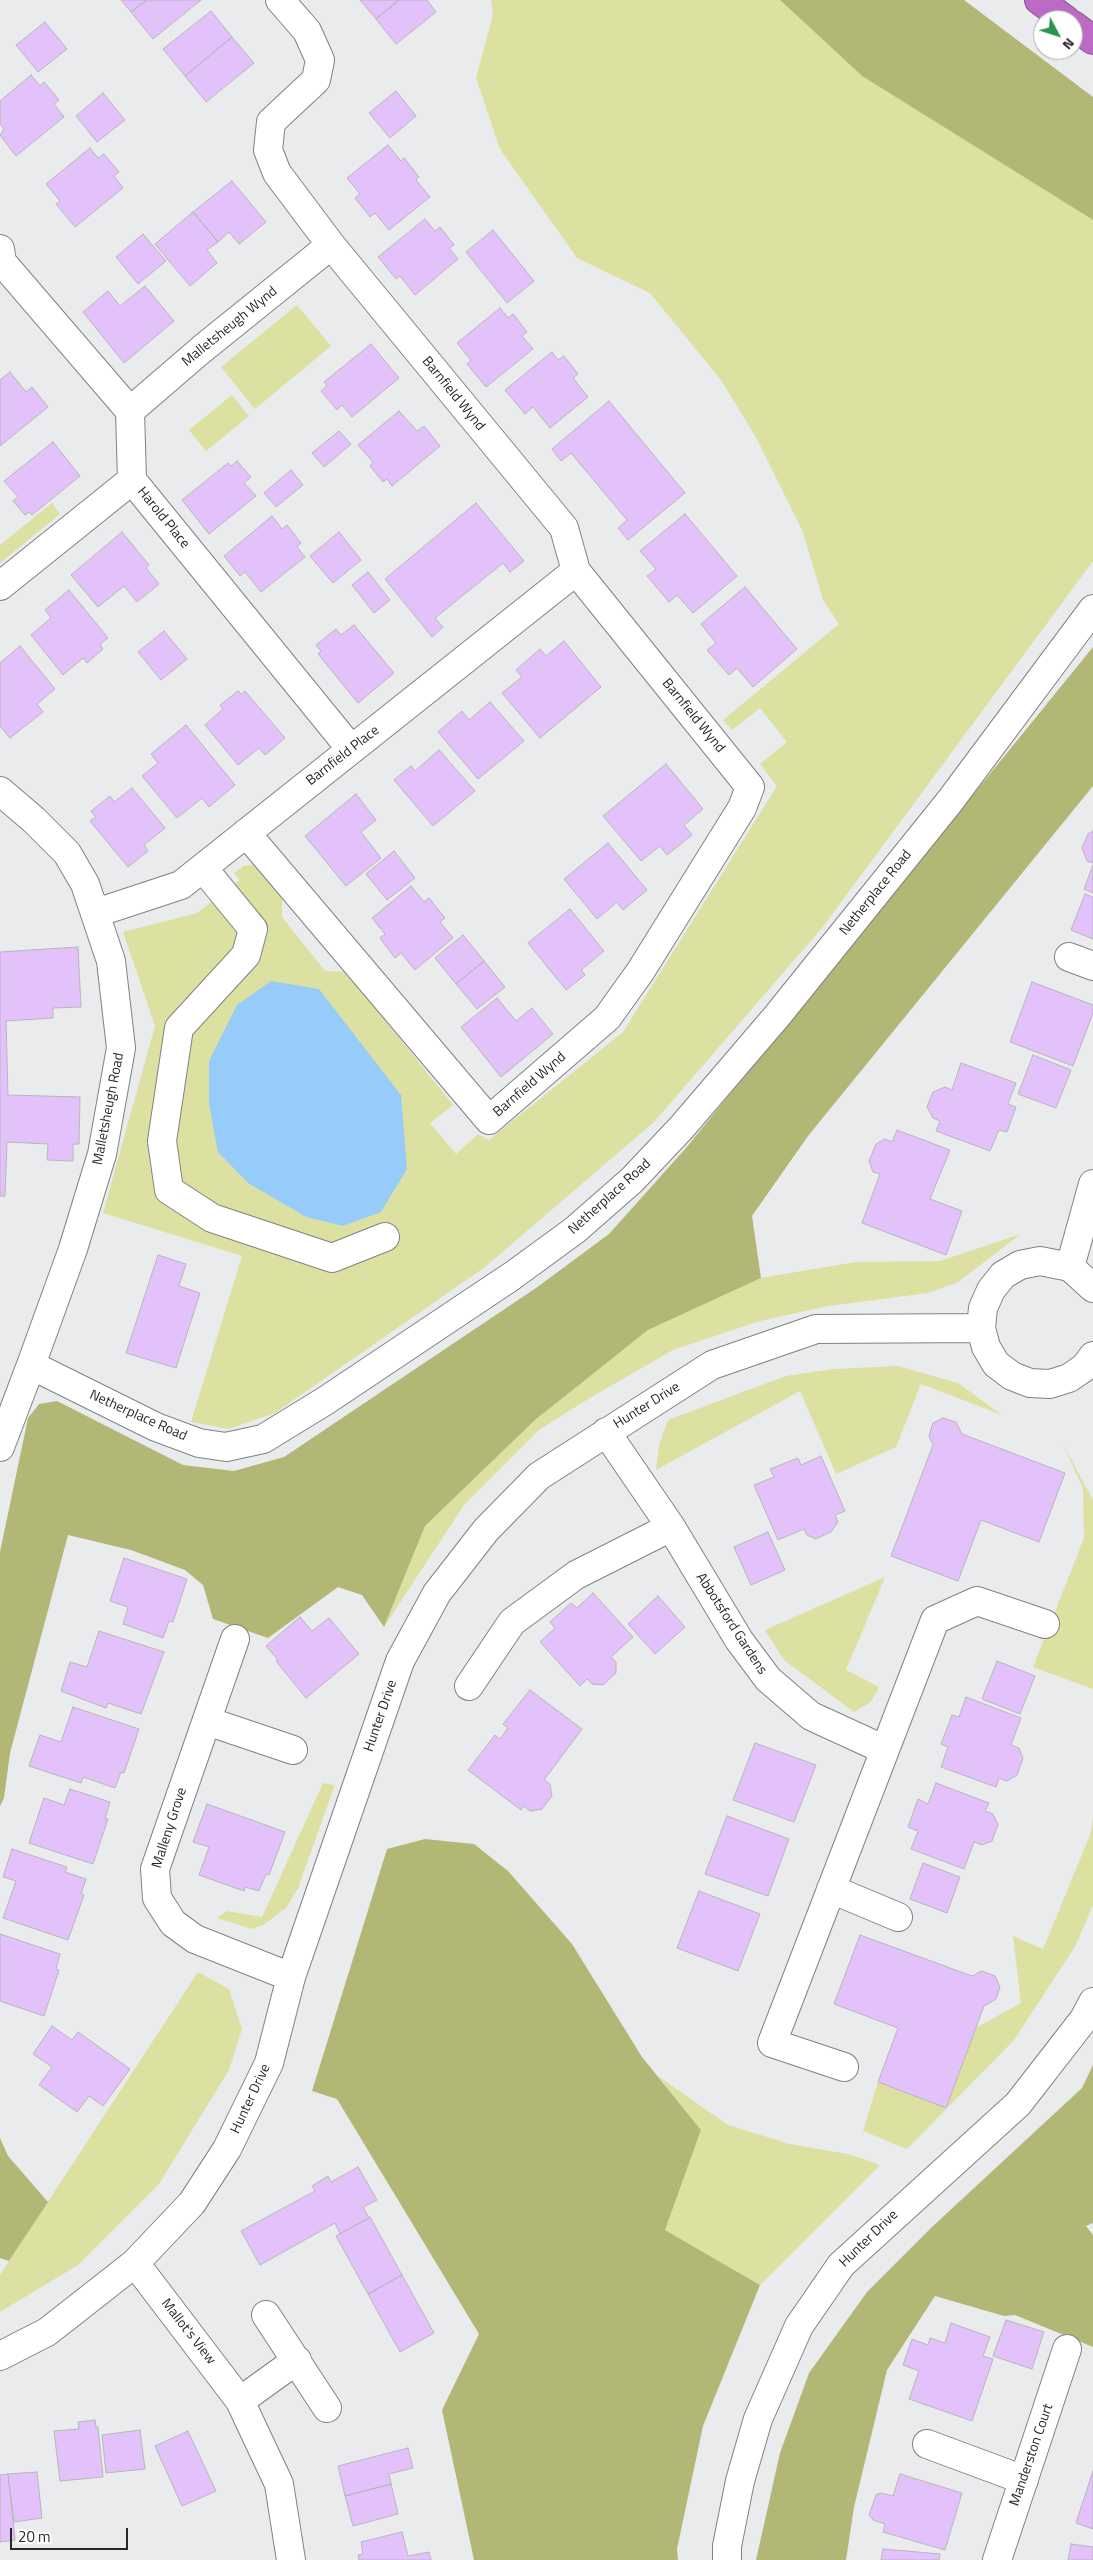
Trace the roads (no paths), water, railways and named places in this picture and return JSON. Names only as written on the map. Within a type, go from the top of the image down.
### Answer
[{"type":"highway","points":[[1039,0],[1052,10]]},
{"type":"street","name":"Barnfield Wynd","points":[[246,833],[489,1120],[607,1018],[640,972],[742,808],[750,787],[576,571],[564,528],[331,246],[277,174],[268,150],[268,135],[271,122],[316,80],[320,60],[307,31],[280,0]]},
{"type":"street","name":"Malletsheugh Wynd","points":[[130,411],[331,246]]},
{"type":"street","points":[[0,249],[2,262],[130,411]]},
{"type":"street","name":"Harold Place","points":[[130,411],[132,480],[351,749]]},
{"type":"street","points":[[0,586],[132,480]]},
{"type":"street","name":"Barnfield Place","points":[[96,913],[181,885],[576,571]]},
{"type":"street","name":"Netherplace Road","points":[[31,1365],[156,1427],[199,1443],[226,1447],[263,1439],[325,1401],[512,1276],[575,1230],[632,1180],[682,1127],[777,1016],[950,801],[1093,609]]},
{"type":"street","name":"Malletsheugh Road","points":[[0,791],[34,820],[67,853],[85,884],[112,960],[122,1048],[102,1154],[73,1249],[31,1365]]},
{"type":"street","points":[[203,868],[252,929],[246,955],[179,1028],[162,1141],[169,1190],[212,1218],[332,1258],[385,1237]]},
{"type":"street","points":[[1070,1267],[1093,1184]]},
{"type":"street","points":[[1090,1370],[1050,1384],[1030,1383],[1012,1376],[996,1364],[986,1347],[982,1328],[983,1308],[991,1290],[1003,1275],[1020,1265],[1040,1261],[1070,1267],[1093,1288]]},
{"type":"street","name":"Hunter Drive","points":[[0,2356],[47,2332],[134,2263],[192,2203],[227,2149],[269,2063],[291,1977],[400,1661],[437,1593],[486,1530],[539,1476],[712,1365],[816,1329],[982,1328]]},
{"type":"street","points":[[0,1447],[31,1365]]},
{"type":"street","name":"Abbotsford Gardens","points":[[606,1432],[671,1527],[739,1640],[768,1679],[812,1716],[885,1750]]},
{"type":"street","points":[[469,1686],[512,1622],[576,1575],[671,1527]]},
{"type":"street","points":[[844,2067],[772,2043],[935,1620],[977,1601],[1045,1624]]},
{"type":"street","name":"Malleny Grove","points":[[235,1640],[155,1869],[157,1898],[173,1923],[195,1939],[291,1977]]},
{"type":"street","points":[[207,1721],[293,1750]]},
{"type":"street","points":[[831,1889],[898,1917]]},
{"type":"street","name":"Hunter Drive","points":[[727,2560],[727,2546],[740,2482],[758,2419],[799,2326],[841,2265],[1018,2104],[1084,2018],[1093,2002]]},
{"type":"street","name":"Mallot's View","points":[[134,2263],[240,2401],[279,2484],[292,2560]]},
{"type":"street","points":[[266,2315],[327,2408]]},
{"type":"street","name":"Manderston Court","points":[[997,2560],[1067,2349]]},
{"type":"street","points":[[240,2401],[297,2360]]},
{"type":"street","points":[[926,2444],[1024,2480]]},
{"type":"water","points":[[271,981],[319,989],[401,1095],[407,1169],[381,1212],[343,1226],[306,1217],[248,1183],[218,1152],[209,1104],[209,1061],[237,1005]]}]
